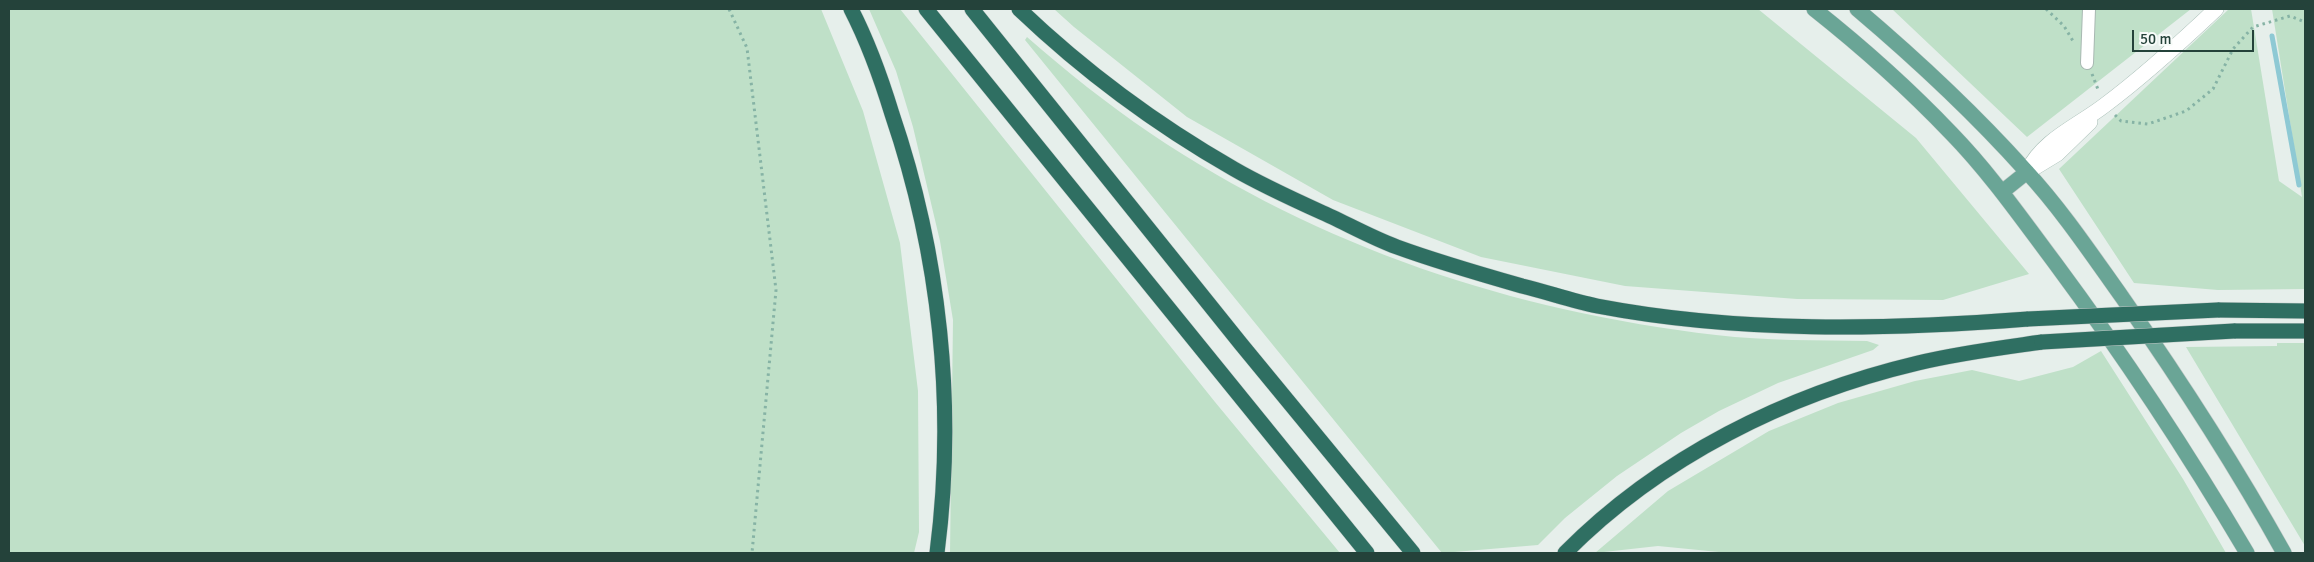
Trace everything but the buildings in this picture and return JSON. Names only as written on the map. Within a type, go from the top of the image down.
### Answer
[{"type":"highway","points":[[851,9],[878,72],[909,163],[925,233],[934,286],[941,341],[945,427],[942,514],[937,553]]},
{"type":"highway","points":[[926,9],[1367,553]]},
{"type":"highway","points":[[972,9],[1241,344],[1413,553]]},
{"type":"highway","points":[[1019,9],[1041,30],[1119,92],[1150,115],[1234,169],[1394,246],[1485,276],[1596,306],[1694,319],[1780,326],[1874,328],[2218,310],[2305,311]]},
{"type":"highway","points":[[1568,550],[1616,508],[1666,471],[1704,447],[1789,404],[1830,388],[1918,363],[2042,342],[2234,331],[2305,331]]},
{"type":"main road","points":[[1814,9],[1886,69],[1945,127],[2002,192],[2086,305],[2138,380],[2217,503],[2246,553]]},
{"type":"main road","points":[[1857,9],[1969,111],[2027,172],[2108,277],[2169,363],[2258,506],[2284,553]]},
{"type":"main road","points":[[2002,192],[2027,172]]},
{"type":"street","points":[[2087,63],[2089,9]]},
{"type":"street","points":[[2027,172],[2046,162],[2062,150],[2105,105],[2216,9]]},
{"type":"path","points":[[729,9],[747,48],[776,290],[752,553]]},
{"type":"path","points":[[2105,105],[2121,121],[2148,124],[2186,111],[2213,89],[2233,49],[2253,26],[2290,16],[2305,22]]},
{"type":"green space","points":[[9,9],[821,9],[863,111],[900,243],[918,391],[919,532],[914,553],[9,553]]},
{"type":"green space","points":[[869,9],[900,9],[1215,402],[1340,553],[950,553],[953,320],[940,241],[913,127],[896,71]]},
{"type":"green space","points":[[1054,9],[1758,9],[1916,138],[2029,274],[1943,300],[1797,299],[1625,286],[1481,257],[1333,200],[1187,117]]},
{"type":"green space","points":[[1892,9],[2191,9],[2027,137]]},
{"type":"green space","points":[[2229,9],[2251,9],[2279,181],[2302,197],[2272,9],[2305,9],[2305,289],[2218,290],[2134,283],[2059,169]]},
{"type":"green space","points":[[1027,37],[1118,111],[1215,174],[1282,210],[1350,241],[1421,268],[1492,291],[1640,324],[1735,337],[1867,341],[1879,345],[1873,350],[1778,383],[1719,411],[1681,433],[1617,476],[1565,518],[1538,545],[1442,553],[1025,40]]},
{"type":"green space","points":[[2277,343],[2305,343],[2305,546],[2186,347],[2277,346]]},
{"type":"green space","points":[[2101,351],[2183,479],[2226,553],[1729,553],[1658,546],[1595,553],[1668,491],[1769,431],[1838,403],[1915,381],[1972,370],[2019,381],[2073,367]]},
{"type":"waterway","points":[[2272,36],[2299,185]]}]
